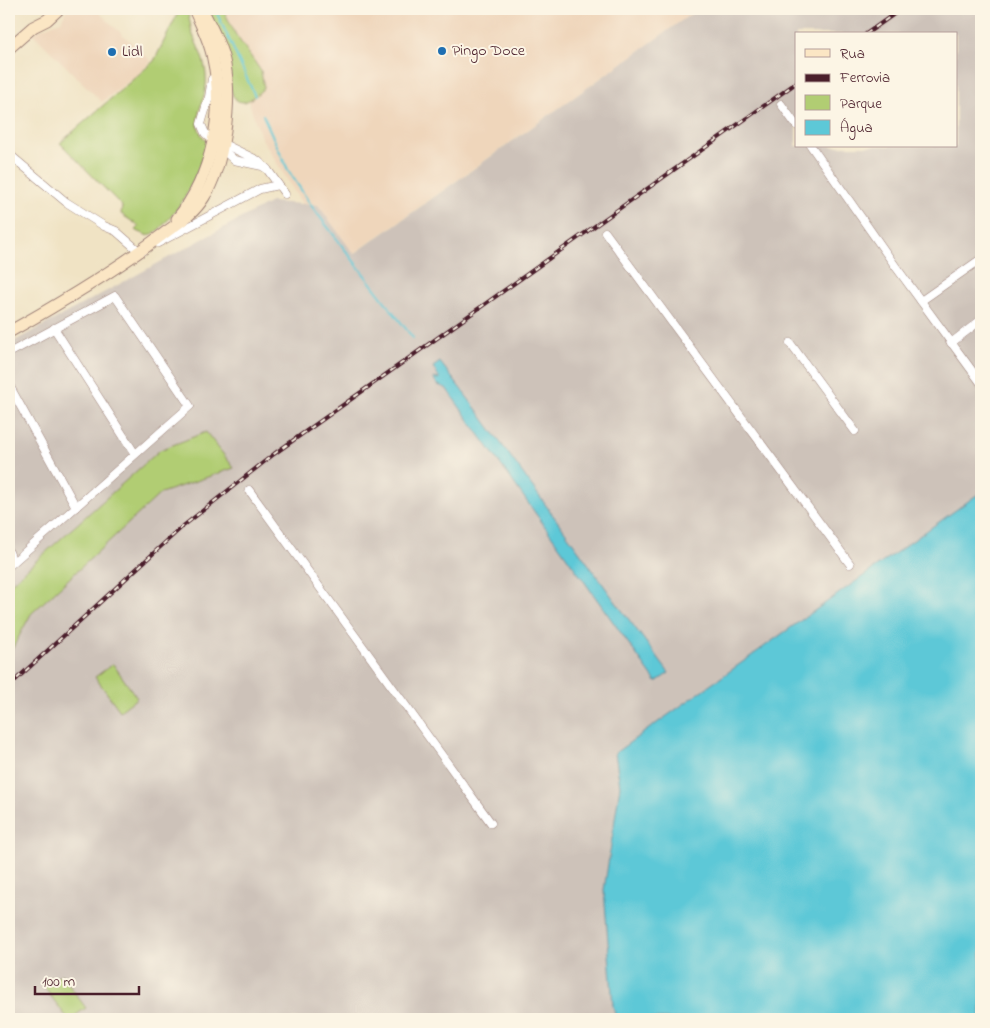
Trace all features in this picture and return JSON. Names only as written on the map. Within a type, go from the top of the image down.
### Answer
[{"type":"street","points":[[10,44],[47,20],[60,9]]},
{"type":"street","points":[[194,9],[213,58],[218,86],[220,145],[237,161],[267,169],[285,194]]},
{"type":"street","points":[[140,252],[165,233],[181,224],[204,197],[220,145],[227,90],[225,64],[219,44],[202,9]]},
{"type":"street","points":[[781,104],[795,124]]},
{"type":"street","points":[[812,148],[981,384]]},
{"type":"street","points":[[9,154],[66,202],[97,222],[116,231],[140,252]]},
{"type":"street","points":[[9,332],[140,252],[260,188],[278,186]]},
{"type":"street","points":[[605,232],[850,564]]},
{"type":"street","points":[[921,301],[981,259]]},
{"type":"street","points":[[9,325],[102,276]]},
{"type":"street","points":[[9,353],[115,296],[190,406],[11,564]]},
{"type":"street","points":[[951,342],[981,320]]},
{"type":"street","points":[[54,328],[135,454]]},
{"type":"street","points":[[790,343],[855,431]]},
{"type":"street","points":[[9,385],[76,506]]},
{"type":"street","points":[[249,490],[491,823]]},
{"type":"street","points":[[9,552],[11,564]]},
{"type":"shaded area","points":[[67,9],[95,9],[151,61],[138,74],[102,102],[33,34],[61,21]]},
{"type":"shaded area","points":[[216,9],[698,9],[353,254],[318,205],[302,204],[261,137]]},
{"type":"shaded area","points":[[698,9],[981,9],[981,492],[615,753],[620,786],[604,890],[613,1006],[616,1019],[9,1019],[9,344],[271,202],[318,205],[354,254]]},
{"type":"green space","points":[[180,9],[186,9],[193,35],[203,59],[206,85],[198,127],[201,135],[208,143],[192,185],[181,204],[160,228],[148,236],[135,230],[139,226],[121,214],[122,206],[60,143],[154,61]]},
{"type":"green space","points":[[204,9],[223,9],[236,35],[261,71],[264,88],[257,95],[244,102],[240,102],[233,96]]},
{"type":"green space","points":[[206,432],[234,468],[161,493],[31,614],[9,655],[9,585],[160,450]]},
{"type":"green space","points":[[113,664],[137,698],[120,711],[95,677]]},
{"type":"green space","points":[[61,974],[86,1008],[70,1019],[68,1019],[44,987]]},
{"type":"water","points":[[440,362],[669,673],[656,682],[446,388],[438,385],[433,378],[440,379],[433,367]]},
{"type":"water","points":[[981,492],[981,1019],[616,1019],[613,1006],[604,890],[620,786],[615,753]]},
{"type":"waterway","points":[[215,9],[255,96]]},
{"type":"waterway","points":[[263,115],[288,170],[313,208],[413,338]]},
{"type":"railway","points":[[869,32],[901,9]]},
{"type":"railway","points":[[9,686],[182,527],[274,454],[795,84]]},
{"type":"place","name":"Pingo Doce","points":[[442,51]]},
{"type":"place","name":"Lidl","points":[[112,52]]}]
